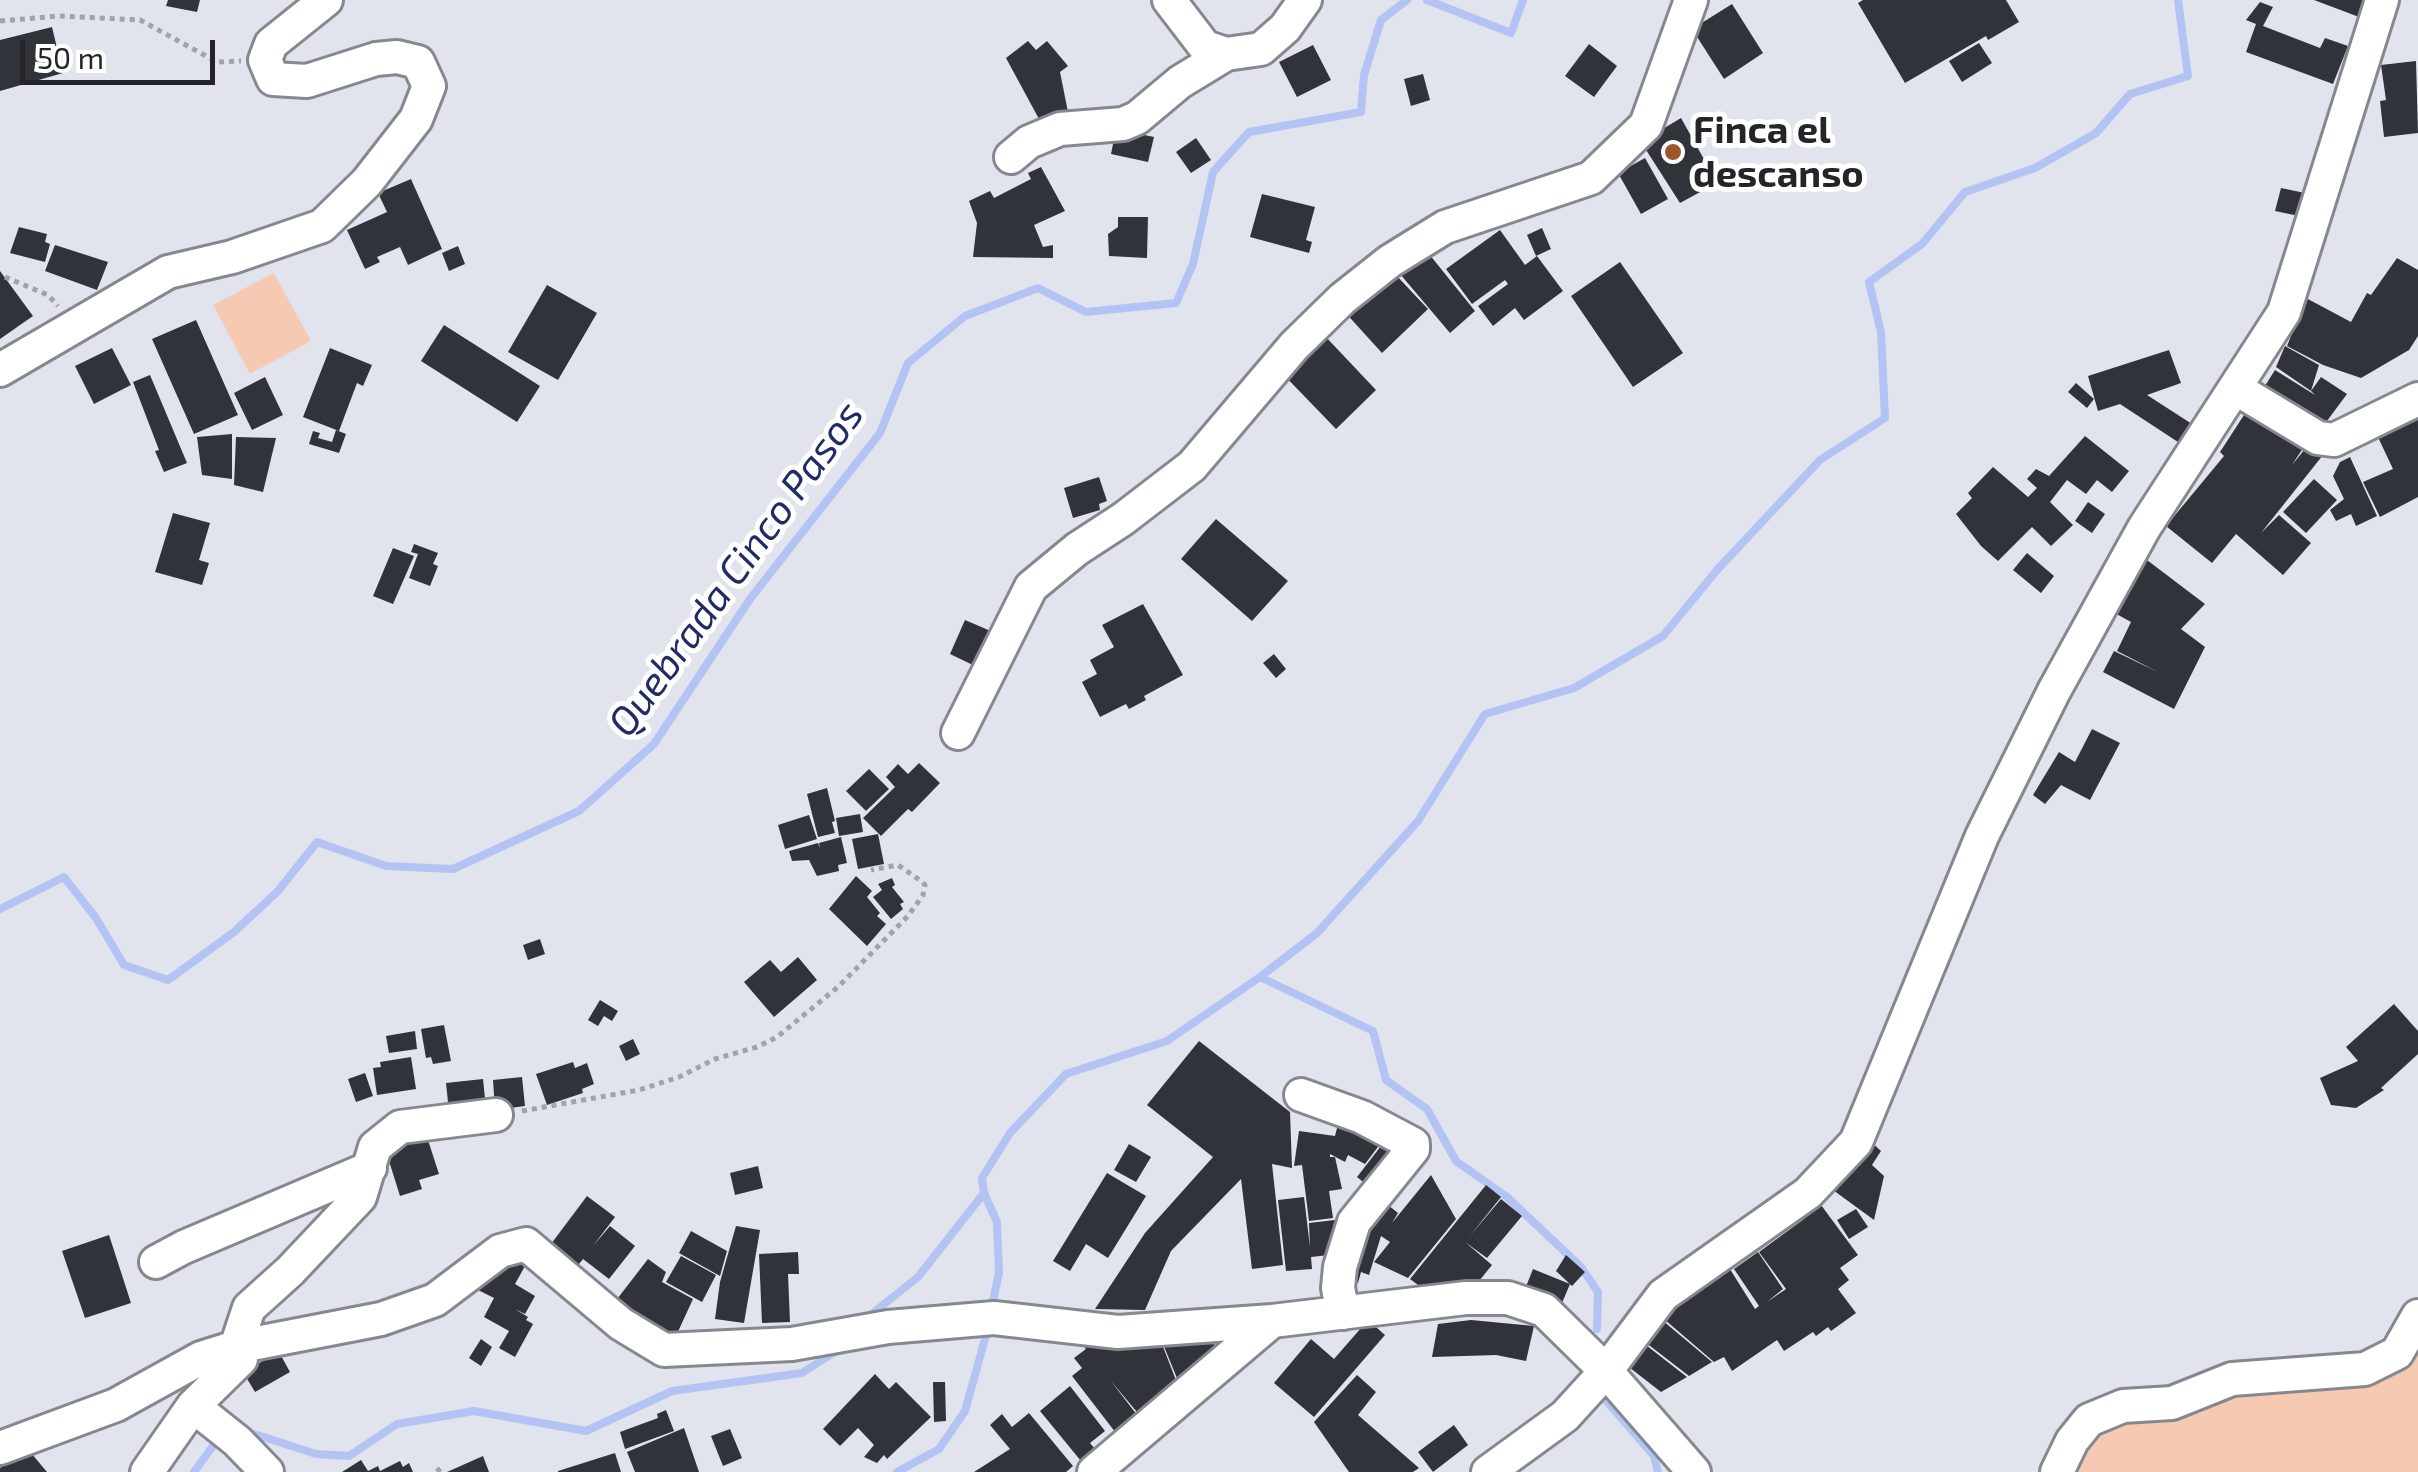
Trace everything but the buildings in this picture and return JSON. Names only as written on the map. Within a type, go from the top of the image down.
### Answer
[{"type":"street","points":[[0,370],[168,272],[232,257],[322,226],[367,182],[416,119],[429,86],[418,62],[397,57],[308,81],[273,79],[264,60],[271,44],[326,0]]},
{"type":"street","points":[[1169,0],[1205,47],[1226,54]]},
{"type":"street","points":[[1012,157],[1029,142],[1060,130],[1124,124],[1137,118],[1180,82],[1226,54],[1261,49],[1285,28],[1304,0]]},
{"type":"street","points":[[958,734],[1031,587],[1192,466],[1294,346],[1342,299],[1390,261],[1445,227],[1591,178],[1646,124],[1691,0]]},
{"type":"street","points":[[1488,1472],[1564,1416],[1606,1372],[1663,1295],[1808,1193],[1856,1142],[1982,836],[2054,691],[2144,528],[2284,312],[2382,0]]},
{"type":"street","points":[[2235,388],[2318,438],[2334,440],[2418,400]]},
{"type":"street","points":[[1300,1095],[1362,1117],[1413,1144],[1413,1149],[1354,1222],[1340,1267],[1338,1288],[1343,1313]]},
{"type":"street","points":[[146,1472],[241,1359],[236,1347],[249,1308],[360,1198],[375,1147],[400,1127],[496,1115]]},
{"type":"street","points":[[156,1262],[370,1168]]},
{"type":"street","points":[[0,1448],[116,1405],[201,1358],[236,1347],[381,1319],[436,1300],[500,1251],[526,1244],[622,1324],[664,1350],[792,1344],[888,1327],[990,1319],[1118,1332],[1272,1321],[1466,1298],[1508,1298],[1544,1310],[1606,1372],[1694,1472]]},
{"type":"street","points":[[2057,1472],[2072,1441],[2090,1420],[2123,1406],[2172,1402],[2232,1379],[2365,1369],[2397,1353],[2418,1316]]},
{"type":"street","points":[[1094,1472],[1272,1321]]},
{"type":"street","points":[[199,1412],[237,1441],[267,1472]]},
{"type":"path","points":[[0,21],[59,16],[140,20],[216,62],[264,60]]},
{"type":"path","points":[[5,277],[48,295],[76,328]]},
{"type":"path","points":[[496,1115],[639,1090],[679,1078],[715,1059],[777,1037],[838,987],[908,916],[923,895],[921,881],[898,865],[872,870]]},
{"type":"shaded area","points":[[274,273],[311,341],[250,374],[213,305]]},
{"type":"shaded area","points":[[2418,1316],[2418,1472],[2057,1472],[2089,1420],[2365,1369]]},
{"type":"waterway","name":"Quebrada Cinco Pasos","points":[[0,909],[64,877],[96,918],[124,965],[168,980],[234,932],[278,891],[317,842],[386,866],[453,869],[579,811],[654,744],[750,599],[880,433],[908,363],[965,316],[1038,288],[1086,312],[1176,303],[1193,264],[1213,172],[1249,132],[1361,112],[1364,75],[1381,20],[1407,0]]},
{"type":"waterway","name":"Quebrada Cinco Pasos","points":[[1427,0],[1511,33],[1523,0]]},
{"type":"waterway","points":[[991,1310],[999,1273],[997,1222],[982,1178],[1010,1133],[1066,1074],[1167,1041],[1317,933],[1418,821],[1485,714],[1574,688],[1663,636],[1717,570],[1820,460],[1885,418],[1881,332],[1869,282],[1922,244],[1965,192],[2035,168],[2096,133],[2130,94],[2188,76],[2178,0]]},
{"type":"waterway","points":[[1260,977],[1373,1031],[1386,1080],[1427,1109],[1456,1161],[1507,1197],[1581,1267],[1598,1292],[1597,1329]]},
{"type":"waterway","points":[[863,1321],[918,1277],[984,1193]]},
{"type":"waterway","points":[[897,1472],[939,1449],[965,1411],[988,1328]]},
{"type":"waterway","points":[[245,1431],[316,1454],[349,1456],[397,1424],[474,1411],[586,1431],[672,1391],[802,1373],[841,1348]]},
{"type":"waterway","points":[[1602,1396],[1654,1456],[1658,1472]]},
{"type":"waterway","points":[[194,1472],[218,1439]]},
{"type":"place","name":"Finca el descanso","points":[[1673,152]]}]
